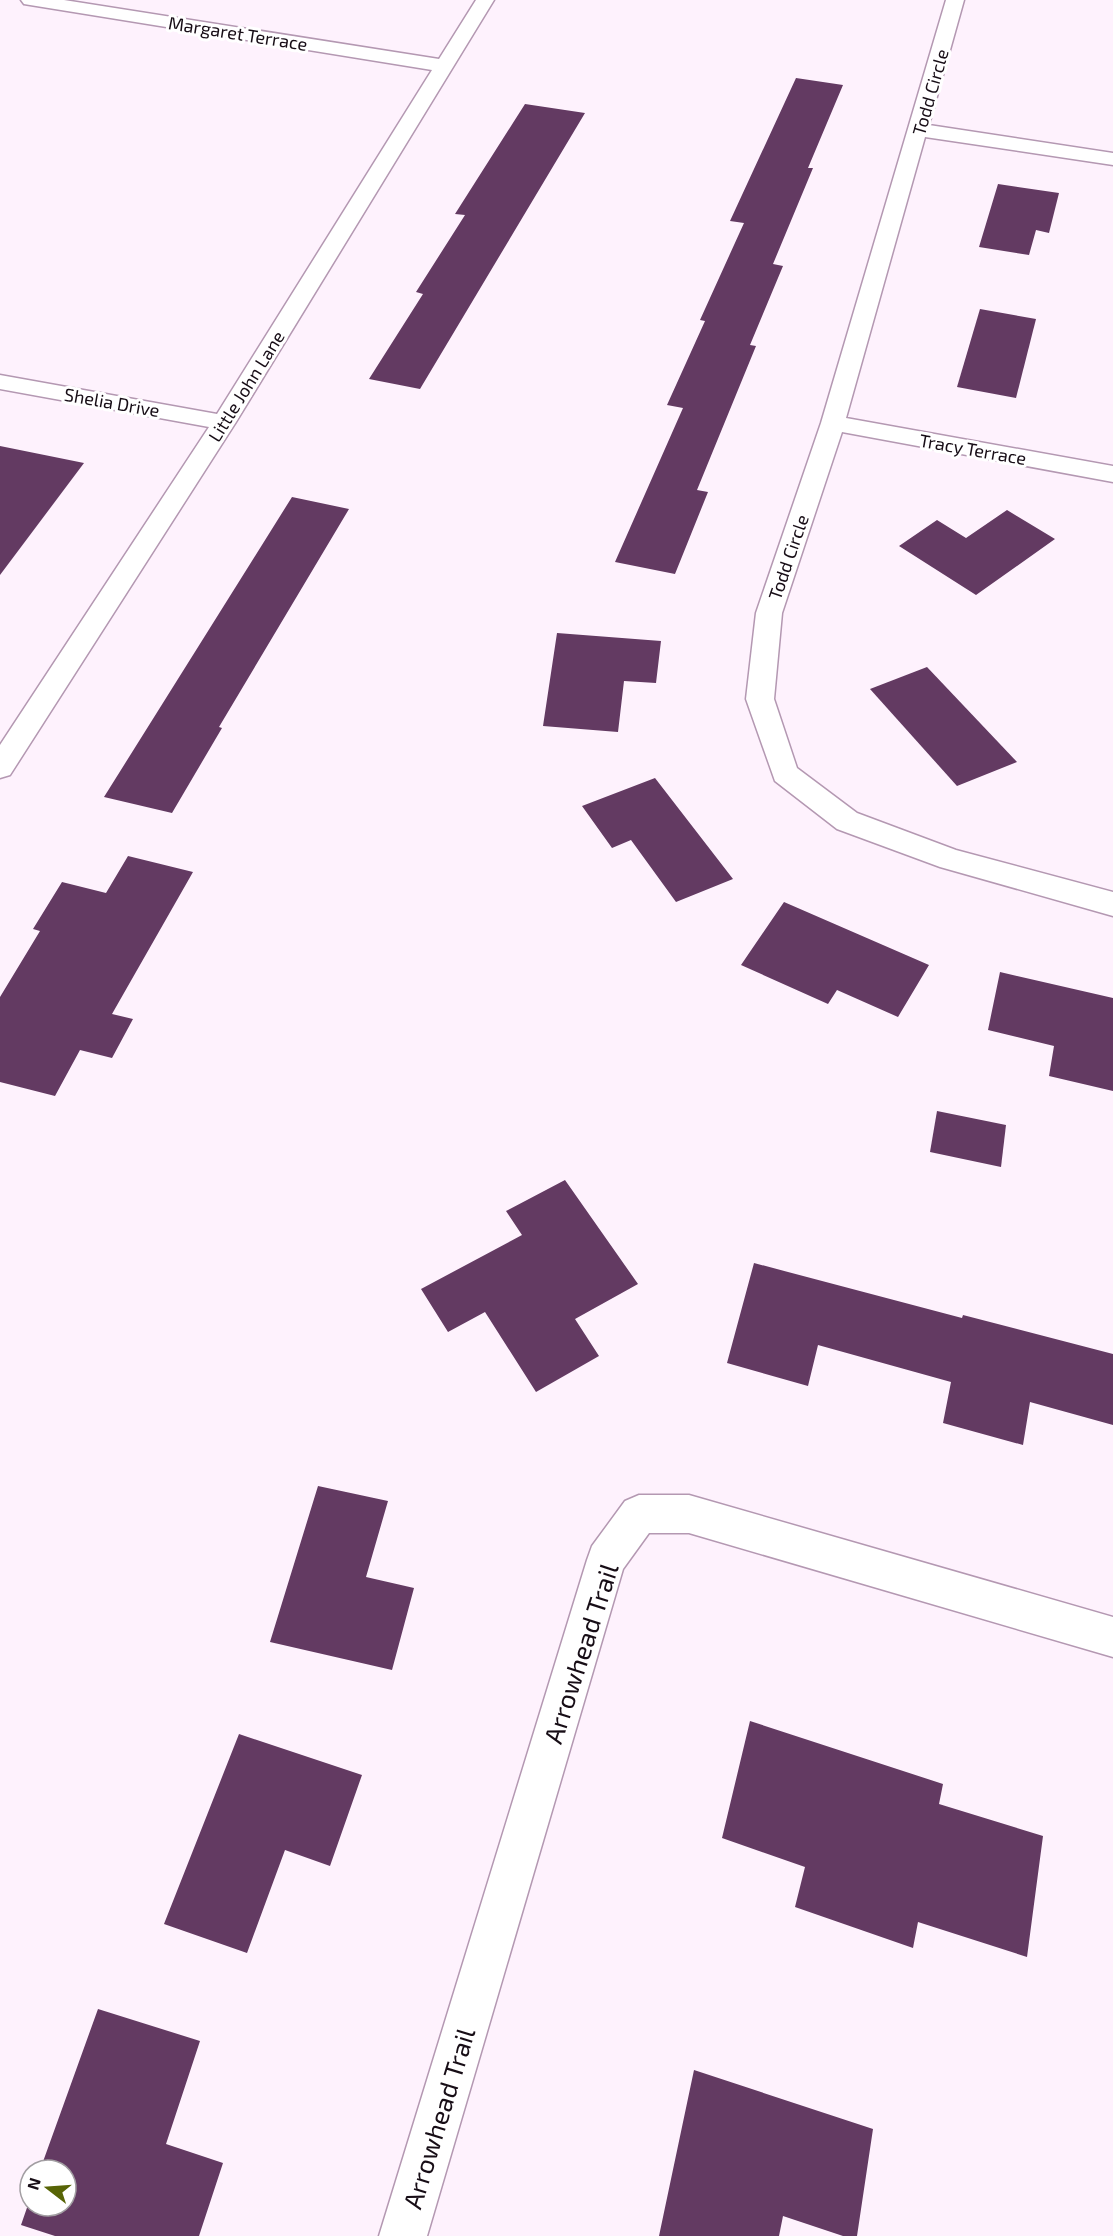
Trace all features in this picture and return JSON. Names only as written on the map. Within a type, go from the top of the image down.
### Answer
[{"type":"street","name":"Margaret Terrace","points":[[30,0],[445,66]]},
{"type":"street","name":"Little John Lane","points":[[0,768],[224,422],[485,0]]},
{"type":"street","name":"Todd Circle","points":[[955,0],[833,423],[769,613],[760,699],[785,774],[847,821],[950,860],[1113,904]]},
{"type":"street","points":[[919,130],[1113,159]]},
{"type":"street","name":"Shelia Drive","points":[[0,382],[224,422]]},
{"type":"street","name":"Tracy Terrace","points":[[833,423],[1113,474]]},
{"type":"street","name":"Arrowhead Trail","points":[[403,2236],[606,1560],[639,1514],[688,1514],[1113,1637]]},
{"type":"building","points":[[796,78],[843,85],[808,168],[813,168],[773,264],[783,266],[750,345],[756,346],[697,490],[708,492],[675,574],[615,562],[683,408],[667,405],[705,321],[700,320],[744,223],[730,221]]},
{"type":"building","points":[[525,104],[585,113],[420,389],[369,379],[423,294],[416,292],[465,215],[455,214]]},
{"type":"building","points":[[998,184],[1059,193],[1049,233],[1036,230],[1029,255],[979,247]]},
{"type":"building","points":[[980,309],[1036,319],[1016,398],[957,387]]},
{"type":"building","points":[[0,446],[84,463],[0,575]]},
{"type":"building","points":[[292,497],[349,509],[219,727],[222,728],[172,813],[104,797]]},
{"type":"building","points":[[1007,510],[1055,539],[976,595],[899,546],[937,520],[966,538]]},
{"type":"building","points":[[557,633],[661,641],[656,683],[624,681],[618,732],[543,726]]},
{"type":"building","points":[[927,667],[1017,762],[957,786],[870,689]]},
{"type":"building","points":[[655,778],[733,879],[676,902],[631,840],[612,848],[582,806]]},
{"type":"building","points":[[128,856],[193,872],[112,1014],[133,1019],[112,1058],[80,1050],[55,1096],[0,1082],[0,997],[40,931],[33,929],[62,882],[106,893]]},
{"type":"building","points":[[784,902],[929,965],[898,1017],[837,990],[828,1004],[741,965]]},
{"type":"building","points":[[1000,972],[1113,998],[1113,1091],[1049,1076],[1054,1046],[988,1030]]},
{"type":"building","points":[[937,1111],[1006,1125],[1001,1167],[930,1152]]},
{"type":"building","points":[[565,1180],[638,1284],[575,1319],[599,1356],[536,1392],[485,1312],[448,1332],[421,1289],[522,1235],[506,1211]]},
{"type":"building","points":[[754,1263],[962,1318],[963,1315],[1113,1354],[1113,1425],[1030,1402],[1023,1445],[943,1423],[951,1382],[818,1345],[808,1386],[727,1363]]},
{"type":"building","points":[[318,1486],[388,1501],[366,1577],[414,1588],[392,1670],[270,1642]]},
{"type":"building","points":[[750,1721],[943,1784],[939,1804],[1043,1836],[1027,1957],[918,1922],[913,1948],[795,1907],[805,1867],[722,1838]]},
{"type":"building","points":[[239,1734],[362,1775],[330,1866],[285,1850],[247,1953],[164,1924]]},
{"type":"building","points":[[98,2009],[200,2041],[166,2144],[223,2163],[199,2236],[55,2236],[21,2225],[23,2218],[78,2218],[78,2158],[44,2158]]},
{"type":"building","points":[[694,2070],[873,2129],[857,2236],[843,2236],[783,2216],[779,2236],[659,2236]]}]
